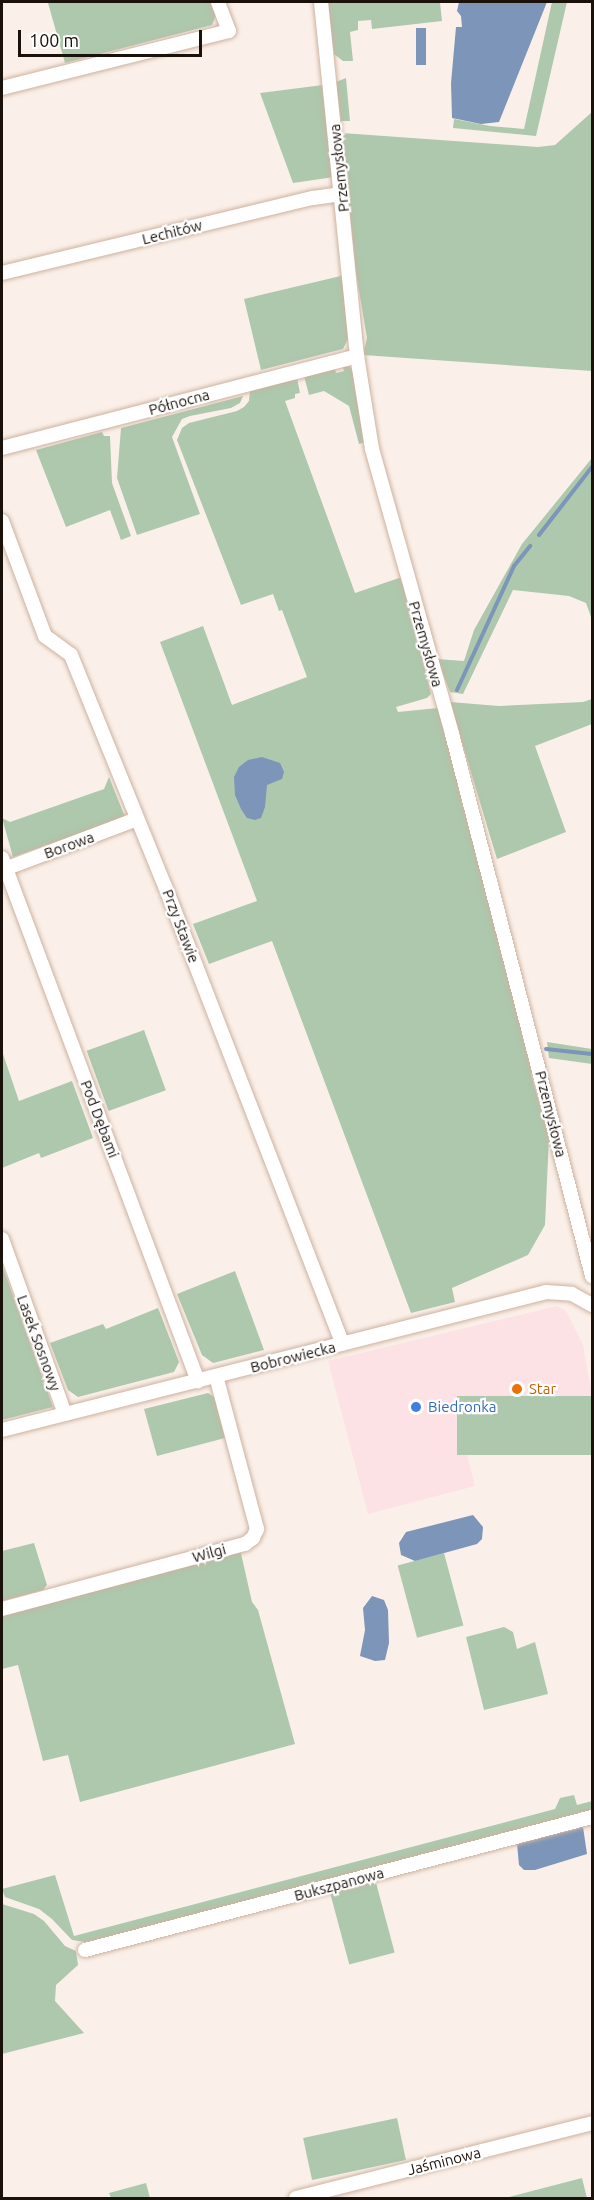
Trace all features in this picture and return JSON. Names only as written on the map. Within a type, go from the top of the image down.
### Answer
[{"type":"street","points":[[2,88],[228,31],[218,2]]},
{"type":"street","name":"Przemysłowa","points":[[321,2],[363,404],[375,460],[452,734],[592,1276]]},
{"type":"street","name":"Lechitów","points":[[2,273],[313,198],[342,194]]},
{"type":"street","name":"Północna","points":[[2,448],[357,356]]},
{"type":"street","name":"Przy Stawie","points":[[2,521],[45,636],[71,656],[343,1344]]},
{"type":"street","name":"Borowa","points":[[3,866],[137,819]]},
{"type":"street","name":"Pod Dębami","points":[[3,866],[198,1381]]},
{"type":"street","name":"Lasek Sosnowy","points":[[2,1239],[65,1414]]},
{"type":"street","points":[[588,1302],[592,1283]]},
{"type":"street","name":"Bobrowiecka","points":[[2,1430],[546,1292],[562,1292],[588,1302]]},
{"type":"street","name":"Wilgi","points":[[2,1608],[245,1544],[253,1538],[257,1529],[216,1376]]},
{"type":"street","name":"Bukszpanowa","points":[[85,1950],[592,1817]]},
{"type":"street","name":"Jaśminowa","points":[[296,2199],[592,2123]]},
{"type":"shaded area","points":[[557,1306],[566,1311],[583,1345],[592,1396],[461,1430],[475,1486],[368,1514],[328,1361]]},
{"type":"green space","points":[[212,2],[217,13],[212,25],[65,63],[48,3]]},
{"type":"green space","points":[[328,2],[440,2],[442,21],[372,29],[371,20],[358,21],[358,30],[350,32],[353,61],[343,61],[334,54]]},
{"type":"green space","points":[[552,2],[567,2],[536,136],[453,128],[454,119],[490,126],[524,129]]},
{"type":"green space","points":[[346,78],[350,121],[341,121],[336,82]]},
{"type":"green space","points":[[323,85],[334,177],[293,183],[260,93]]},
{"type":"green space","points":[[592,112],[592,371],[363,355],[367,338],[356,273],[342,133],[538,147],[555,145]]},
{"type":"green space","points":[[345,275],[349,337],[343,349],[261,370],[244,299]]},
{"type":"green space","points":[[342,364],[351,368],[354,374],[366,442],[359,444],[349,406],[324,391],[309,395],[304,376],[334,366],[336,373],[344,371]]},
{"type":"green space","points":[[297,378],[300,393],[295,394],[295,398],[285,401],[355,593],[402,577],[431,694],[427,698],[396,707],[398,712],[438,708],[537,1072],[531,1074],[549,1137],[545,1225],[528,1255],[452,1288],[455,1302],[411,1313],[272,941],[209,964],[193,924],[257,901],[160,642],[203,626],[232,705],[307,677],[282,610],[279,611],[273,594],[241,605],[177,440],[182,428],[189,423],[237,411],[244,407],[249,401],[250,390]]},
{"type":"green space","points":[[243,396],[240,403],[231,408],[182,419],[172,437],[200,514],[137,535],[117,478],[121,428]]},
{"type":"green space","points":[[102,432],[104,436],[110,436],[112,483],[131,536],[121,540],[110,510],[66,527],[36,450]]},
{"type":"green space","points":[[592,458],[592,620],[586,603],[569,596],[513,590],[463,694],[450,692],[437,659],[464,661],[474,630],[522,544]]},
{"type":"green space","points":[[592,699],[592,724],[535,746],[566,832],[497,859],[450,702],[499,706],[583,702]]},
{"type":"green space","points":[[109,777],[125,817],[13,857],[2,818],[10,822],[104,789]]},
{"type":"green space","points":[[144,1030],[166,1090],[109,1111],[87,1051]]},
{"type":"green space","points":[[547,1042],[592,1049],[592,1064],[549,1058]]},
{"type":"green space","points":[[2,1051],[19,1101],[72,1081],[93,1138],[41,1158],[39,1153],[2,1168]]},
{"type":"green space","points":[[2,1265],[53,1407],[2,1420]]},
{"type":"green space","points":[[235,1271],[264,1350],[213,1363],[202,1355],[177,1294]]},
{"type":"green space","points":[[158,1308],[179,1362],[174,1372],[78,1397],[68,1390],[50,1343],[103,1324],[106,1329]]},
{"type":"green space","points":[[208,1393],[214,1397],[225,1438],[157,1456],[144,1409]]},
{"type":"green space","points":[[457,1396],[592,1396],[592,1455],[457,1455]]},
{"type":"green space","points":[[34,1543],[47,1585],[43,1590],[2,1601],[2,1551]]},
{"type":"green space","points":[[240,1549],[252,1602],[258,1610],[295,1744],[80,1802],[68,1755],[43,1761],[18,1665],[2,1669],[2,1612]]},
{"type":"green space","points":[[444,1553],[463,1625],[417,1638],[398,1565]]},
{"type":"green space","points":[[504,1627],[513,1632],[517,1649],[535,1642],[548,1694],[484,1710],[466,1637]]},
{"type":"green space","points":[[574,1795],[577,1805],[592,1801],[592,1810],[102,1940],[85,1942],[72,1940],[39,1909],[5,1897],[2,1889],[55,1875],[74,1936],[555,1809],[560,1798]]},
{"type":"green space","points":[[375,1879],[395,1952],[349,1965],[330,1891]]},
{"type":"green space","points":[[2,1904],[34,1914],[44,1921],[65,1946],[76,1951],[78,1965],[56,1985],[55,2001],[84,2033],[2,2054]]},
{"type":"green space","points":[[397,2118],[406,2160],[312,2180],[303,2138]]},
{"type":"green space","points":[[582,2178],[587,2198],[505,2198]]},
{"type":"green space","points":[[146,2183],[150,2198],[111,2198],[109,2193]]},
{"type":"water","points":[[459,2],[547,2],[499,122],[481,124],[452,118],[451,83],[456,27],[462,27],[461,16],[457,11]]},
{"type":"water","points":[[416,28],[426,28],[426,65],[416,65]]},
{"type":"water","points":[[262,757],[280,763],[284,772],[282,779],[267,785],[265,807],[261,818],[255,820],[247,818],[241,809],[235,795],[234,777],[239,767],[248,760]]},
{"type":"water","points":[[473,1515],[483,1527],[482,1539],[477,1544],[415,1561],[401,1555],[399,1543],[406,1532]]},
{"type":"water","points":[[372,1596],[384,1600],[388,1610],[389,1643],[385,1660],[375,1661],[360,1656],[365,1630],[363,1608]]},
{"type":"water","points":[[583,1827],[587,1854],[535,1870],[524,1870],[519,1865],[517,1844]]},
{"type":"waterway","points":[[539,535],[592,467]]},
{"type":"waterway","points":[[457,690],[514,566],[530,546]]},
{"type":"waterway","points":[[546,1049],[592,1054]]},
{"type":"place","name":"Star","points":[[517,1389]]},
{"type":"place","name":"Biedronka","points":[[416,1407]]}]
